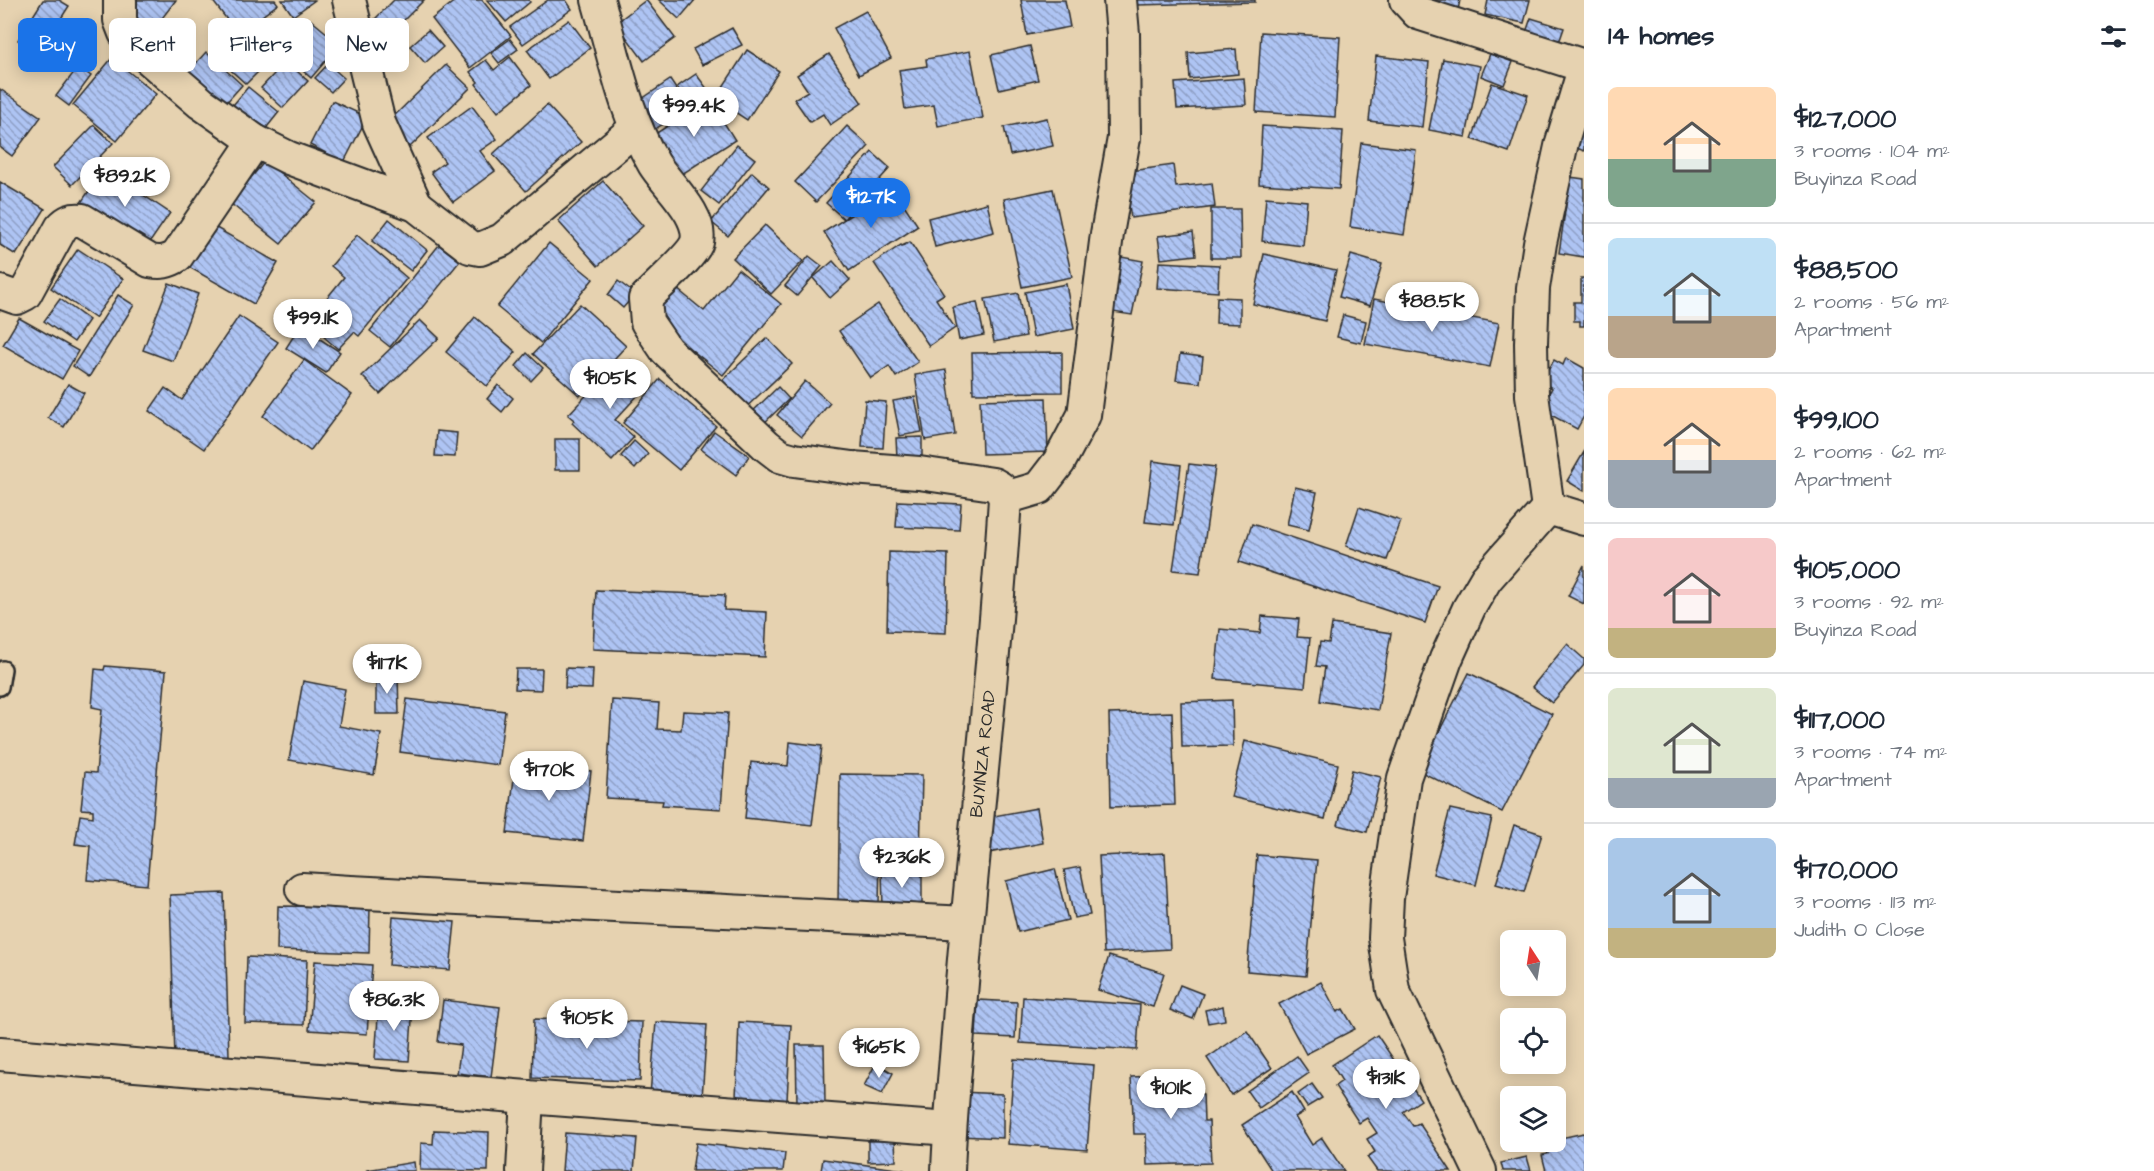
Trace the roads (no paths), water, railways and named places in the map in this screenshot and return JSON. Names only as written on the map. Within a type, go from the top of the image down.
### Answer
[{"type":"street","points":[[120,0],[120,20],[125,33],[144,54],[201,103],[255,141],[289,158],[416,205],[470,247],[480,249],[502,240],[636,128]]},
{"type":"street","points":[[349,0],[379,123],[416,205]]},
{"type":"street","points":[[598,0],[636,128],[655,165],[692,214],[697,229],[697,243],[645,299],[647,322],[666,350],[780,456],[852,468],[919,473],[993,484],[1000,489],[1005,498],[1039,488],[1059,462],[1084,415],[1107,234],[1124,138],[1123,34],[1120,0]]},
{"type":"street","points":[[1406,0],[1418,14],[1584,68],[1562,142],[1540,243],[1533,288],[1532,395],[1548,508],[1486,579],[1469,608],[1446,659],[1404,778],[1387,898],[1385,938],[1393,990],[1479,1171]]},
{"type":"street","points":[[1,299],[17,298],[25,294],[61,228],[67,222],[75,219],[82,220],[150,261],[161,263],[169,261],[177,256],[255,141]]},
{"type":"street","name":"BUYINZA ROAD","points":[[948,1171],[966,923],[999,605],[1005,498]]},
{"type":"street","points":[[1548,508],[1584,519]]},
{"type":"street","points":[[302,890],[966,923]]},
{"type":"street","points":[[0,1054],[950,1129]]},
{"type":"street","points":[[523,1171],[527,1097]]},
{"type":"lane","points":[[0,687],[3,669]]}]
